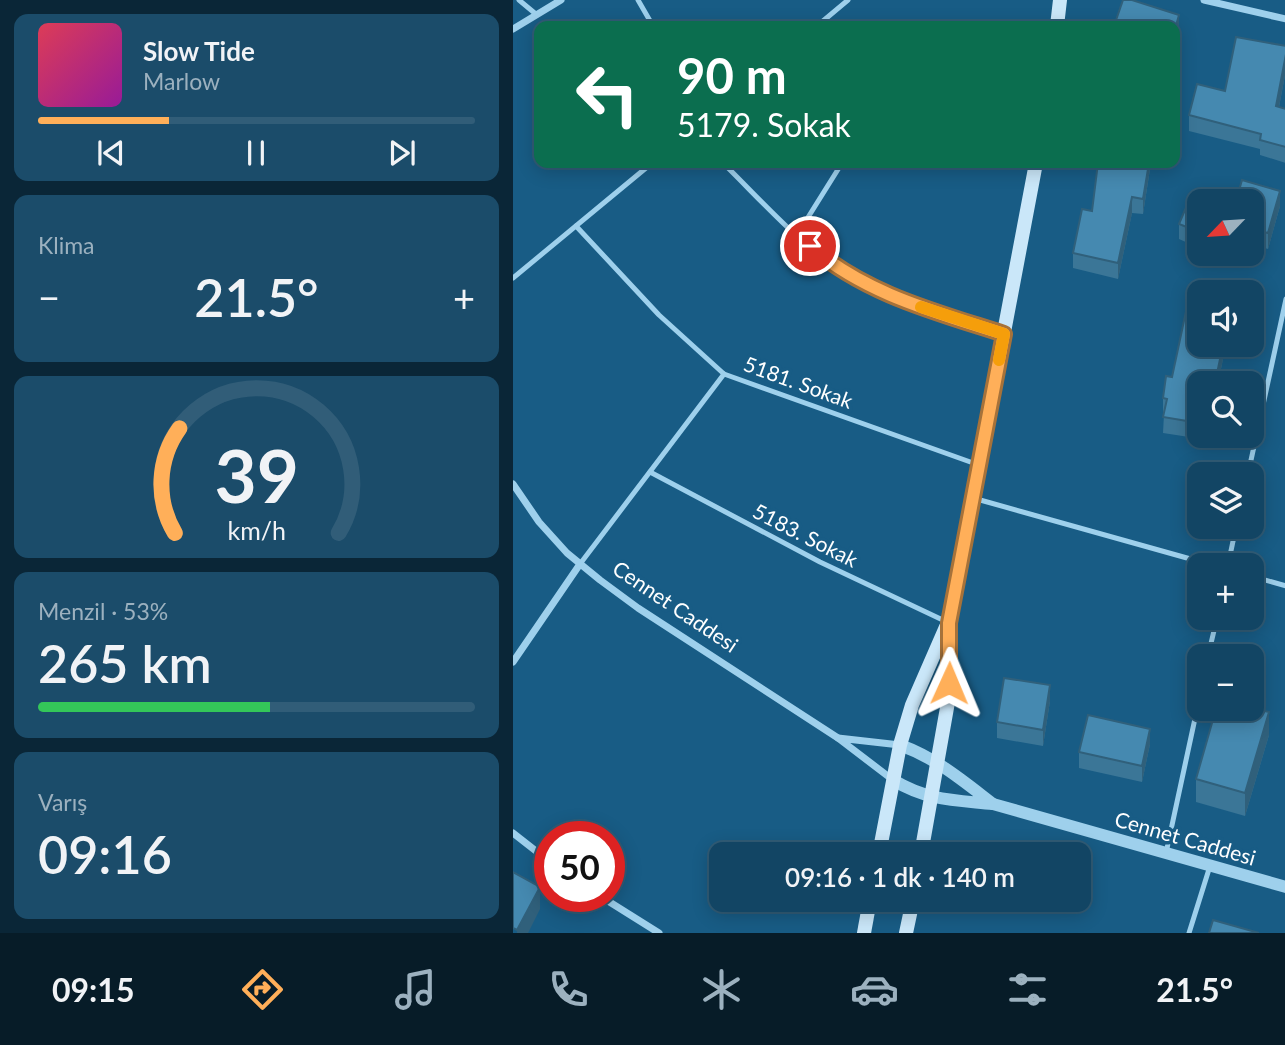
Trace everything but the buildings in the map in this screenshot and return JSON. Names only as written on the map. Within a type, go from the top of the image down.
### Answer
[{"type":"main road","points":[[1058,21],[1060,0]]},
{"type":"main road","points":[[923,842],[948,702],[949,623],[1035,168]]},
{"type":"main road","points":[[881,842],[900,745],[912,705],[949,623]]},
{"type":"main road","points":[[864,933],[868,912]]},
{"type":"main road","points":[[906,933],[910,912]]},
{"type":"street","points":[[513,29],[561,0]]},
{"type":"street","points":[[1204,0],[1285,19]]},
{"type":"street","name":"Cennet Caddesi","points":[[513,484],[539,522],[580,564],[638,608],[838,738],[893,780],[911,790],[932,798],[993,804],[1285,887]]},
{"type":"street","points":[[513,662],[580,564]]},
{"type":"street","name":"Cennet Caddesi","points":[[838,738],[900,745],[923,753],[993,804]]},
{"type":"street","points":[[513,833],[534,849]]},
{"type":"street","points":[[625,912],[659,933]]},
{"type":"lane","points":[[519,0],[537,15]]},
{"type":"lane","points":[[638,0],[650,21]]},
{"type":"lane","points":[[823,21],[848,0]]},
{"type":"lane","points":[[513,278],[646,168]]},
{"type":"lane","points":[[728,168],[797,235],[851,277],[875,289],[1004,334]]},
{"type":"lane","points":[[797,235],[839,168]]},
{"type":"lane","name":"5181. Sokak","points":[[576,226],[659,315],[724,374],[979,465]]},
{"type":"lane","points":[[1251,462],[1284,315],[1285,299]]},
{"type":"lane","points":[[580,564],[724,374]]},
{"type":"lane","name":"5183. Sokak","points":[[649,472],[820,562],[949,623]]},
{"type":"lane","points":[[973,498],[1187,558]]},
{"type":"lane","points":[[1264,580],[1285,586]]},
{"type":"lane","points":[[1166,853],[1194,721]]},
{"type":"lane","points":[[1189,933],[1209,866]]},
{"type":"slow traffic","points":[[921,307],[1004,334],[999,360]]},
{"type":"route","points":[[810,246],[851,277],[875,289],[1004,334],[949,623],[949,683]]}]
